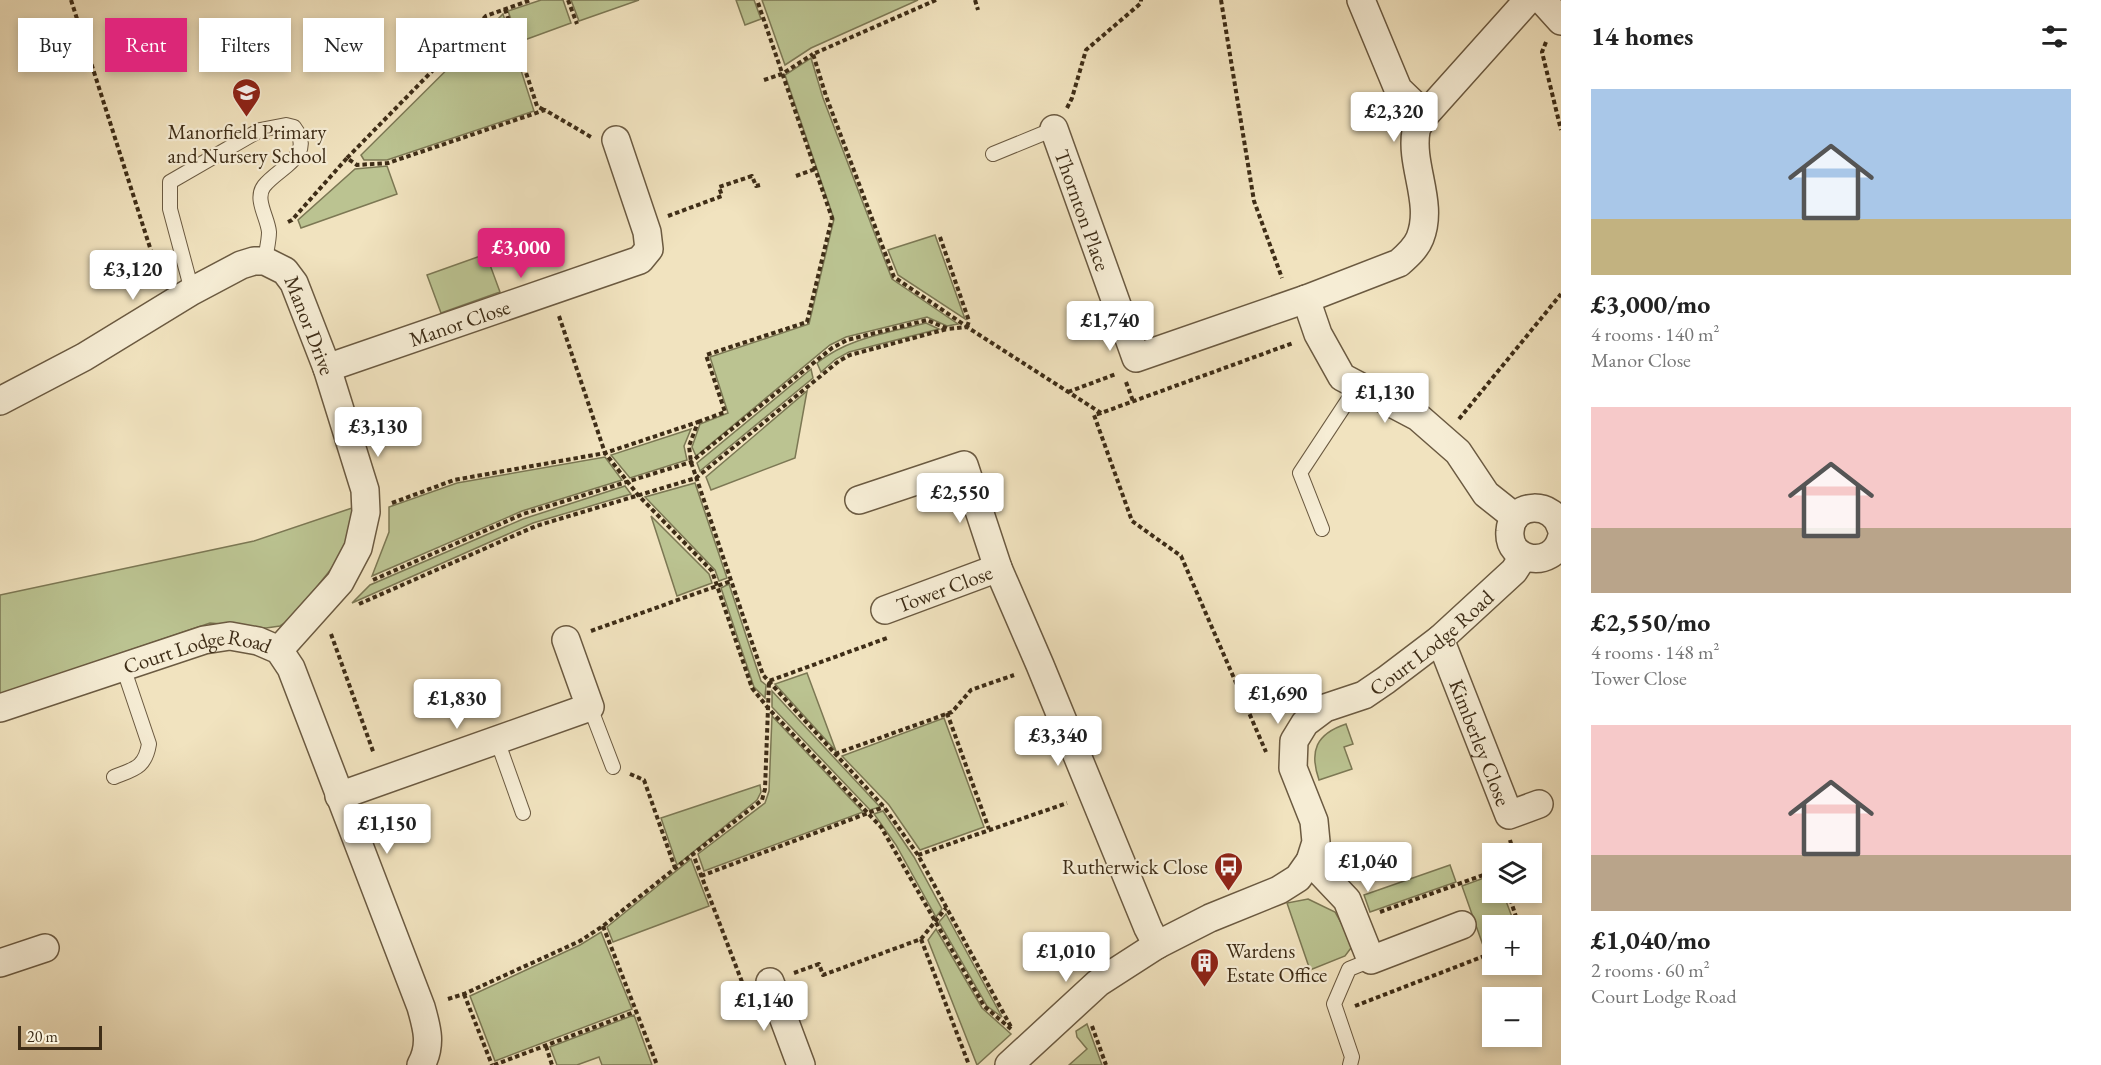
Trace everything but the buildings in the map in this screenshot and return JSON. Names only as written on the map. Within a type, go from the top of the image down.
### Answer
[{"type":"street","points":[[1360,0],[1398,89],[1425,115]]},
{"type":"street","name":"Thornton Place","points":[[1054,129],[1136,358],[1298,302],[1399,263],[1411,252],[1420,238],[1424,218],[1423,197],[1416,162],[1416,130],[1425,115],[1528,0]]},
{"type":"street","name":"Manor Close","points":[[327,368],[551,293],[640,260],[649,249],[645,225],[616,140]]},
{"type":"street","points":[[0,401],[84,357],[192,291],[241,265],[254,261],[269,262]]},
{"type":"street","name":"Manor Drive","points":[[269,262],[285,271],[294,283],[327,368],[365,490],[366,512],[358,548],[340,582],[279,650]]},
{"type":"street","points":[[1298,302],[1342,377],[1418,417],[1458,452],[1486,494],[1515,517]]},
{"type":"street","name":"Tower Close","points":[[859,500],[964,465],[998,568],[885,610]]},
{"type":"street","points":[[1557,511],[1532,507],[1515,517],[1511,523],[1510,539],[1517,552],[1532,560],[1541,559],[1556,550],[1561,541]]},
{"type":"street","name":"Court Lodge Road","points":[[1310,861],[1316,842],[1314,821],[1293,768],[1294,741],[1305,723],[1324,708],[1364,695],[1440,639],[1514,571],[1523,557]]},
{"type":"street","points":[[998,568],[1157,945]]},
{"type":"street","name":"Court Lodge Road","points":[[0,708],[204,639],[230,636],[258,641],[279,650],[291,668],[421,1007],[429,1036],[428,1049],[421,1065]]},
{"type":"street","name":"Kimberley Close","points":[[1440,639],[1509,815],[1539,804]]},
{"type":"street","points":[[339,796],[590,707],[566,640]]},
{"type":"street","points":[[1015,1049],[1082,999],[1098,983],[1157,945],[1210,918],[1279,890],[1298,878],[1310,861],[1347,900],[1371,960],[1462,925]]},
{"type":"street","points":[[0,963],[45,948]]},
{"type":"street","points":[[770,982],[801,1065]]},
{"type":"lane","points":[[192,291],[170,209],[170,182],[260,130],[286,125],[294,127],[300,135],[301,146],[296,158],[263,187],[261,195],[269,232],[269,262]]},
{"type":"lane","points":[[993,154],[1054,129]]},
{"type":"lane","points":[[1322,529],[1300,473],[1358,385]]},
{"type":"lane","points":[[114,777],[138,767],[147,757],[149,744],[123,667]]},
{"type":"lane","points":[[590,707],[613,767]]},
{"type":"lane","points":[[496,740],[523,813]]},
{"type":"lane","points":[[1350,1065],[1352,1057],[1335,1004],[1349,969],[1371,960]]},
{"type":"path","points":[[71,0],[169,305]]},
{"type":"path","points":[[269,232],[292,220],[347,158],[486,16],[531,0]]},
{"type":"path","points":[[568,0],[577,24]]},
{"type":"path","points":[[366,512],[454,480],[605,453],[725,412],[706,356],[807,322],[832,218],[757,0]]},
{"type":"path","points":[[764,80],[782,74],[813,54],[936,0]]},
{"type":"path","points":[[975,0],[978,10]]},
{"type":"path","points":[[1054,129],[1072,98],[1086,50],[1141,0]]},
{"type":"path","points":[[1221,0],[1254,201],[1298,302]]},
{"type":"path","points":[[505,9],[537,106],[604,144],[616,140]]},
{"type":"path","points":[[1553,13],[1542,52],[1561,130]]},
{"type":"path","points":[[813,54],[826,96],[894,277],[1101,413]]},
{"type":"path","points":[[347,158],[357,165],[388,163],[545,110]]},
{"type":"path","points":[[796,176],[815,169]]},
{"type":"path","points":[[645,225],[722,196],[719,188],[730,184],[753,176],[756,186],[759,185]]},
{"type":"path","points":[[940,237],[969,321],[967,327]]},
{"type":"path","points":[[551,293],[605,453],[638,495],[712,571],[752,688],[768,708],[870,813],[894,847],[984,1006],[1015,1049]]},
{"type":"path","points":[[1443,438],[1561,294]]},
{"type":"path","points":[[340,582],[368,582],[523,514],[691,462],[832,348],[847,340],[927,320],[948,329]]},
{"type":"path","points":[[355,606],[536,526],[696,478],[839,361],[850,355],[948,329],[967,327]]},
{"type":"path","points":[[1293,768],[1275,774],[1181,556],[1132,521],[1094,415],[1318,334]]},
{"type":"path","points":[[1068,392],[1122,372]]},
{"type":"path","points":[[699,422],[689,446],[691,462],[763,675],[884,807],[918,855],[1015,1049]]},
{"type":"path","points":[[566,640],[731,581]]},
{"type":"path","points":[[769,681],[888,638],[879,612],[885,610]]},
{"type":"path","points":[[332,628],[330,636],[384,780]]},
{"type":"path","points":[[835,754],[952,712],[971,690],[1040,665]]},
{"type":"path","points":[[421,1007],[464,994],[580,941],[603,926],[762,800],[765,789],[769,681]]},
{"type":"path","points":[[947,713],[989,829]]},
{"type":"path","points":[[613,767],[644,780],[675,868]]},
{"type":"path","points":[[918,855],[1093,794]]},
{"type":"path","points":[[701,876],[884,807]]},
{"type":"path","points":[[693,854],[746,992],[819,964],[823,975],[921,939],[946,909]]},
{"type":"path","points":[[1356,921],[1482,876]]},
{"type":"path","points":[[603,926],[657,1065]]},
{"type":"path","points":[[921,939],[969,1065]]},
{"type":"path","points":[[1337,1012],[1482,957]]},
{"type":"path","points":[[464,994],[493,1065],[636,1011]]},
{"type":"path","points":[[1082,999],[1106,1065]]},
{"type":"path","points":[[546,1046],[552,1065]]},
{"type":"green space","points":[[541,0],[563,0],[571,23],[527,39],[527,18],[510,18],[508,11]]},
{"type":"green space","points":[[571,0],[639,0],[579,21]]},
{"type":"green space","points":[[736,0],[754,0],[761,19],[745,25]]},
{"type":"green space","points":[[762,0],[918,0],[811,48],[785,65]]},
{"type":"green space","points":[[811,58],[823,98],[892,279],[958,324],[947,326],[927,317],[846,337],[830,345],[696,456],[692,447],[700,424],[728,413],[710,357],[809,324],[834,219],[785,75]]},
{"type":"green space","points":[[445,72],[522,72],[534,111],[387,160],[364,160],[361,155]]},
{"type":"green space","points":[[387,166],[397,194],[301,228],[298,220],[355,169]]},
{"type":"green space","points":[[935,235],[965,319],[898,275],[888,250]]},
{"type":"green space","points":[[486,254],[500,292],[441,313],[427,275]]},
{"type":"green space","points":[[926,323],[939,329],[849,352],[836,359],[821,372],[817,363],[855,342]]},
{"type":"green space","points":[[811,369],[813,378],[700,471],[697,463]]},
{"type":"green space","points":[[807,391],[795,458],[711,490],[706,477]]},
{"type":"green space","points":[[691,429],[684,446],[687,460],[630,478],[611,455]]},
{"type":"green space","points":[[605,457],[622,480],[522,511],[372,576],[389,532],[389,507],[457,483]]},
{"type":"green space","points":[[695,483],[727,578],[719,581],[715,570],[645,497]]},
{"type":"green space","points":[[625,486],[631,494],[533,523],[352,603],[370,585],[523,519]]},
{"type":"green space","points":[[352,508],[352,534],[344,553],[291,619],[280,626],[266,628],[210,623],[0,694],[0,595],[254,541]]},
{"type":"green space","points":[[651,516],[709,574],[712,583],[677,596]]},
{"type":"green space","points":[[729,584],[761,681],[766,685],[765,698],[754,687],[721,588]]},
{"type":"green space","points":[[807,673],[836,751],[775,684]]},
{"type":"green space","points":[[772,691],[880,807],[870,810],[772,707]]},
{"type":"green space","points":[[772,716],[863,812],[704,871],[698,854],[765,803],[769,791]]},
{"type":"green space","points":[[944,718],[984,827],[920,850],[889,805],[842,756]]},
{"type":"green space","points":[[1346,724],[1353,744],[1344,747],[1352,769],[1319,780],[1315,760],[1318,745],[1328,733]]},
{"type":"green space","points":[[760,785],[761,792],[757,800],[677,865],[661,818]]},
{"type":"green space","points":[[883,811],[914,857],[942,909],[936,917],[896,845],[874,814]]},
{"type":"green space","points":[[691,859],[709,906],[613,942],[607,927]]},
{"type":"green space","points":[[1450,865],[1456,882],[1370,912],[1364,895]]},
{"type":"green space","points":[[1482,879],[1482,903],[1507,903],[1511,915],[1482,915],[1482,943],[1462,886]]},
{"type":"green space","points":[[1308,899],[1335,912],[1350,939],[1351,948],[1345,956],[1310,970],[1287,903]]},
{"type":"green space","points":[[946,914],[1002,1017],[987,1006],[939,922]]},
{"type":"green space","points":[[936,929],[982,1008],[1011,1034],[977,1065],[928,940]]},
{"type":"green space","points":[[601,932],[632,1009],[495,1061],[470,996],[580,945]]},
{"type":"green space","points":[[634,1015],[652,1065],[602,1065],[599,1057],[577,1065],[557,1065],[550,1047]]},
{"type":"green space","points":[[1087,1024],[1102,1065],[1069,1065],[1087,1049],[1077,1037],[1076,1031]]},
{"type":"place","name":"Manorfield Primary and Nursery School","points":[[247,118]]},
{"type":"place","name":"Rutherwick Close","points":[[1229,892]]},
{"type":"place","name":"Wardens Estate Office","points":[[1205,988]]}]
